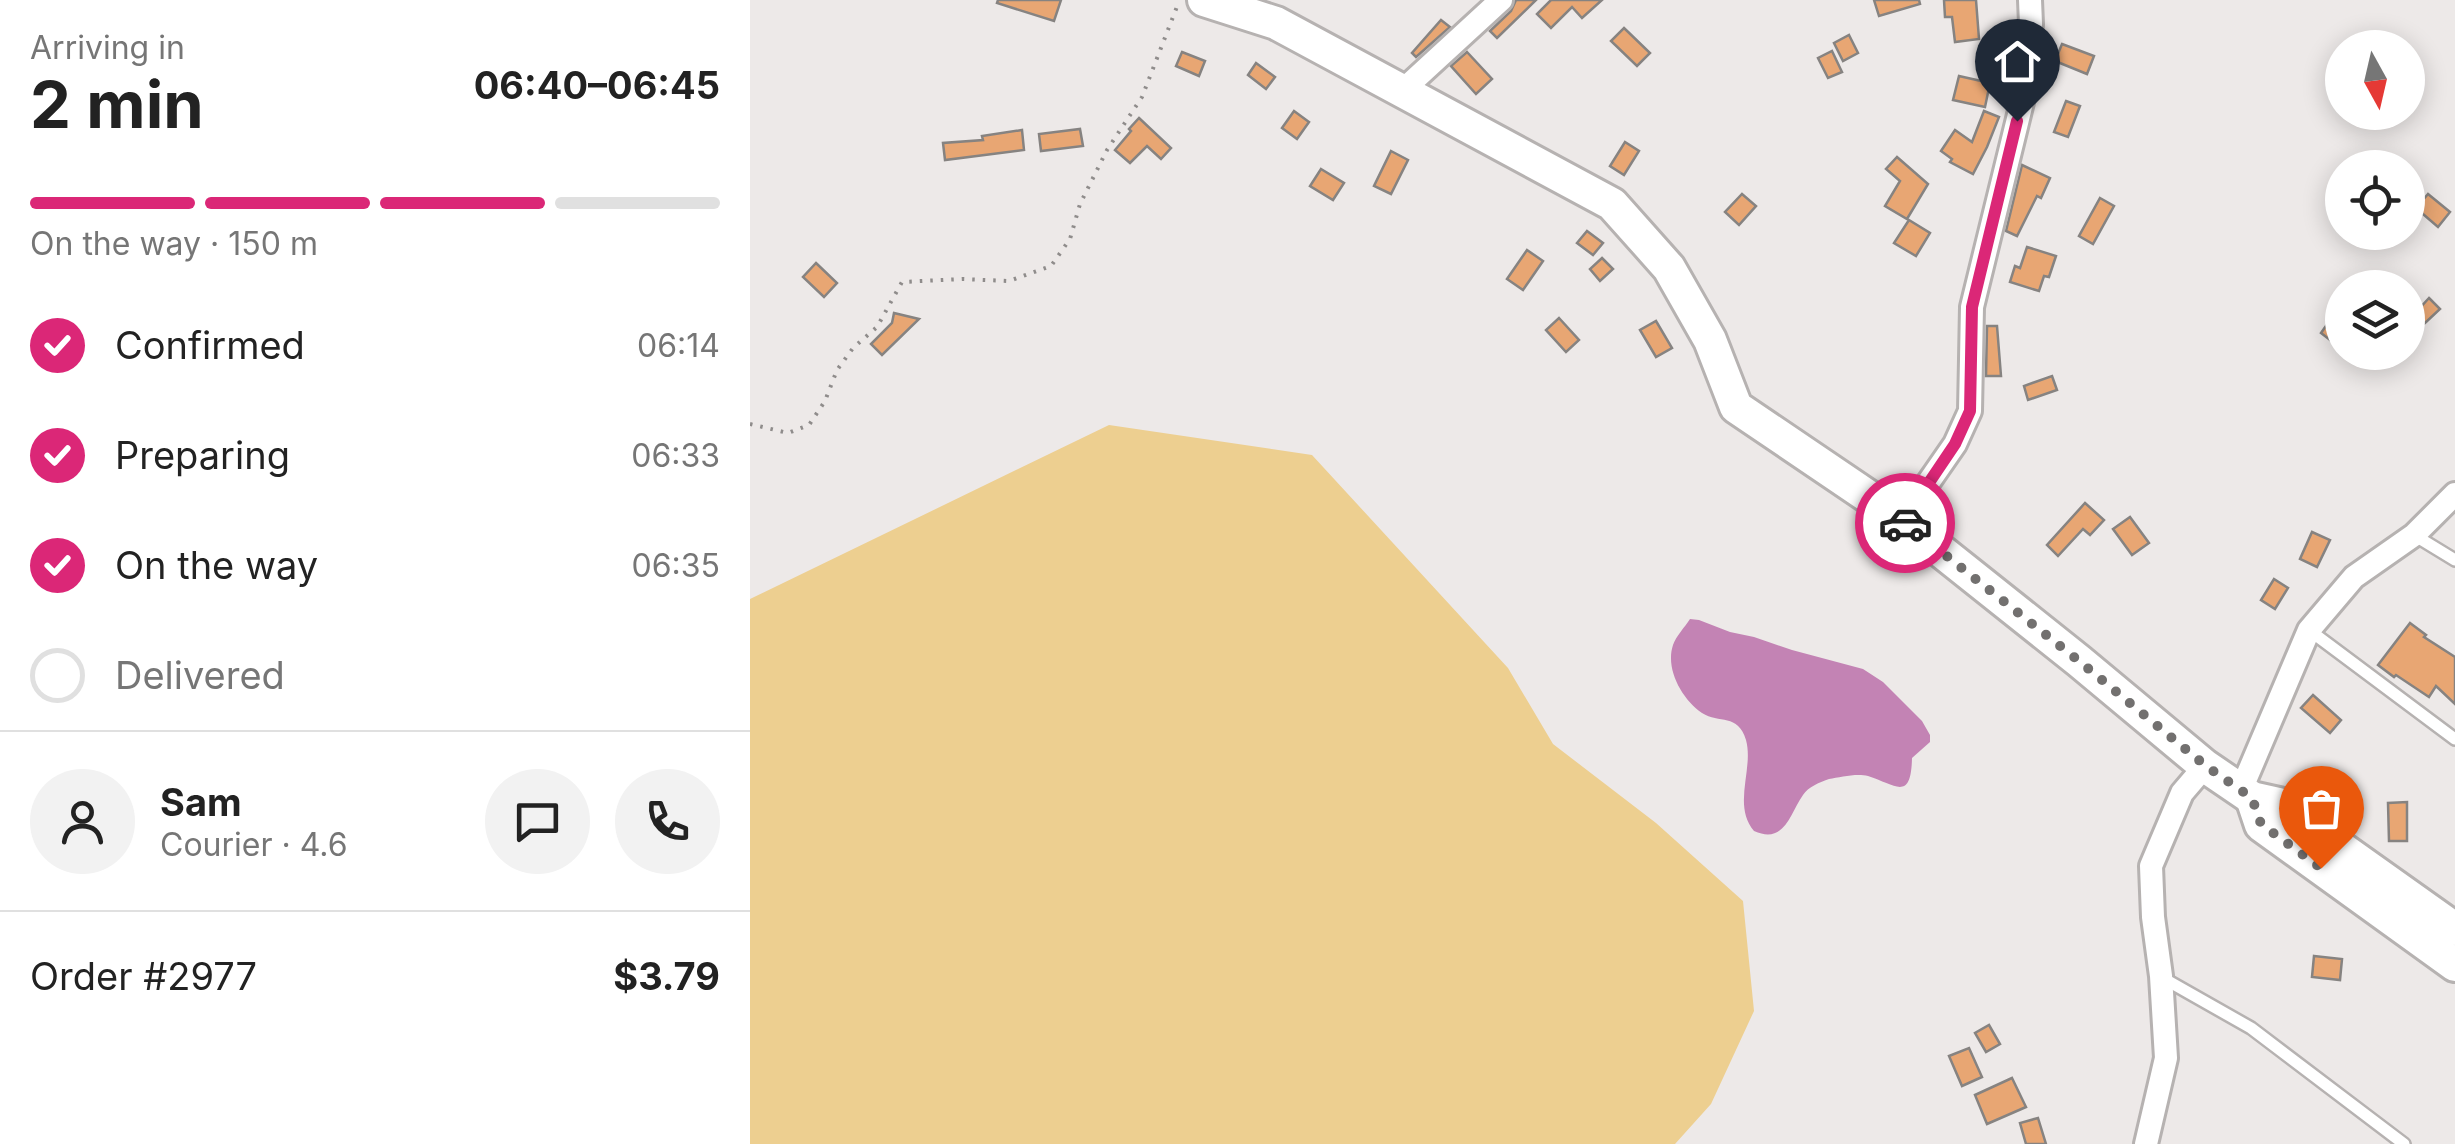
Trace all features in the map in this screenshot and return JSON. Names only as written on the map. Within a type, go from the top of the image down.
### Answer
[{"type":"main road","points":[[1204,0],[1276,23],[1612,204],[1670,268],[1710,340],[1736,407],[1897,516],[2206,766],[2246,794],[2279,804],[2455,928]]},
{"type":"main road","points":[[2246,794],[2261,824],[2455,965]]},
{"type":"street","points":[[1403,90],[1501,0]]},
{"type":"street","points":[[1897,516],[1920,496],[1955,444],[1970,411],[1972,307],[2025,90],[2030,0]]},
{"type":"street","points":[[2246,794],[2309,630],[2354,577],[2414,535],[2455,494]]},
{"type":"street","points":[[2146,1144],[2166,1058],[2152,866],[2182,793],[2206,766]]},
{"type":"lane","points":[[2414,535],[2455,560]]},
{"type":"lane","points":[[2309,630],[2455,738]]},
{"type":"lane","points":[[2161,976],[2251,1028],[2404,1144]]},
{"type":"path","points":[[750,424],[788,433],[809,425],[826,402],[837,370],[853,348],[876,328],[902,282],[1009,281],[1051,266],[1070,239],[1080,204],[1107,150],[1142,97],[1179,0]]},
{"type":"shaded area","points":[[1109,425],[1312,455],[1508,668],[1553,744],[1656,823],[1743,901],[1754,1011],[1711,1104],[1675,1144],[750,1144],[750,599]]},
{"type":"shaded area","points":[[1690,619],[1863,669],[1883,682],[1922,721],[1930,735],[1930,742],[1912,758],[1909,781],[1900,787],[1864,775],[1829,779],[1805,792],[1780,831],[1754,831],[1745,810],[1748,751],[1743,732],[1733,722],[1702,713],[1682,692],[1673,673],[1673,645]]},
{"type":"building","points":[[1061,0],[1054,21],[997,3]]},
{"type":"building","points":[[1516,0],[1536,0],[1497,38],[1490,31],[1511,11]]},
{"type":"building","points":[[1551,0],[1602,0],[1582,18],[1572,7],[1551,28],[1537,14]]},
{"type":"building","points":[[1874,0],[1919,0],[1920,4],[1879,16]]},
{"type":"building","points":[[1944,0],[1976,0],[1979,39],[1955,42],[1952,17],[1945,17]]},
{"type":"building","points":[[1441,20],[1450,27],[1416,57],[1412,53]]},
{"type":"building","points":[[1624,28],[1650,53],[1637,66],[1611,41]]},
{"type":"building","points":[[1849,35],[1858,53],[1843,61],[1834,43]]},
{"type":"building","points":[[2062,44],[2094,56],[2087,74],[2055,61]]},
{"type":"building","points":[[1832,51],[1842,72],[1828,78],[1818,58]]},
{"type":"building","points":[[1182,52],[1205,61],[1199,76],[1176,66]]},
{"type":"building","points":[[1467,52],[1492,79],[1476,94],[1451,66]]},
{"type":"building","points":[[1256,63],[1275,77],[1266,89],[1248,75]]},
{"type":"building","points":[[1959,76],[1990,83],[1985,107],[1953,100]]},
{"type":"building","points":[[2066,101],[2080,106],[2068,137],[2054,132]]},
{"type":"building","points":[[1294,111],[1309,122],[1297,139],[1282,128]]},
{"type":"building","points":[[1984,111],[1999,117],[1973,174],[1950,162],[1952,159],[1941,151],[1955,130],[1972,142]]},
{"type":"building","points":[[1139,118],[1171,148],[1161,159],[1147,146],[1130,163],[1115,150]]},
{"type":"building","points":[[1080,129],[1083,146],[1041,151],[1039,134]]},
{"type":"building","points":[[1022,130],[1024,150],[945,160],[943,143],[983,140],[982,136]]},
{"type":"building","points":[[1625,142],[1639,151],[1624,175],[1610,166]]},
{"type":"building","points":[[1391,151],[1408,160],[1391,194],[1374,186]]},
{"type":"building","points":[[1897,157],[1928,184],[1907,219],[1885,206],[1900,181],[1886,169]]},
{"type":"building","points":[[2022,165],[2050,178],[2017,236],[2006,231]]},
{"type":"building","points":[[1321,169],[1344,183],[1333,200],[1310,186]]},
{"type":"building","points":[[1742,194],[1756,206],[1739,225],[1725,212]]},
{"type":"building","points":[[2428,194],[2450,212],[2438,227],[2425,216]]},
{"type":"building","points":[[2100,198],[2114,206],[2093,244],[2079,236]]},
{"type":"building","points":[[1909,220],[1930,233],[1916,256],[1894,243]]},
{"type":"building","points":[[1587,231],[1603,243],[1593,255],[1577,243]]},
{"type":"building","points":[[2027,247],[2056,256],[2039,291],[2010,282]]},
{"type":"building","points":[[1527,250],[1543,261],[1523,290],[1507,279]]},
{"type":"building","points":[[1602,258],[1613,269],[1600,281],[1590,269]]},
{"type":"building","points":[[816,263],[837,283],[824,297],[803,277]]},
{"type":"building","points":[[2429,298],[2440,309],[2425,323],[2425,302]]},
{"type":"building","points":[[894,313],[919,319],[882,355],[871,344],[892,323]]},
{"type":"building","points":[[1559,318],[1579,340],[1566,352],[1546,330]]},
{"type":"building","points":[[1656,321],[1672,348],[1656,357],[1640,330]]},
{"type":"building","points":[[1987,326],[1997,326],[2001,376],[1986,376]]},
{"type":"building","points":[[2052,376],[2057,390],[2028,400],[2024,386]]},
{"type":"building","points":[[2085,503],[2104,520],[2090,535],[2083,529],[2058,556],[2047,545]]},
{"type":"building","points":[[2130,517],[2149,543],[2132,555],[2113,529]]},
{"type":"building","points":[[2312,532],[2330,540],[2317,567],[2300,559]]},
{"type":"building","points":[[2274,579],[2288,588],[2275,609],[2261,600]]},
{"type":"building","points":[[2410,623],[2455,657],[2455,704],[2436,686],[2429,697],[2378,665]]},
{"type":"building","points":[[2313,695],[2341,720],[2330,733],[2301,708]]},
{"type":"building","points":[[2407,802],[2407,841],[2389,841],[2388,803]]},
{"type":"building","points":[[2314,956],[2342,959],[2340,980],[2312,977]]},
{"type":"building","points":[[1989,1025],[2000,1044],[1986,1052],[1975,1033]]},
{"type":"building","points":[[1969,1048],[1982,1077],[1962,1086],[1949,1056]]},
{"type":"building","points":[[2012,1078],[2026,1107],[1987,1124],[1975,1095]]},
{"type":"building","points":[[2038,1118],[2046,1144],[2026,1144],[2020,1123]]},
{"type":"way so far","points":[[1905,523],[2206,766],[2252,798],[2261,824],[2321,868]]},
{"type":"route","points":[[1905,523],[1897,516],[1920,496],[1955,444],[1970,411],[1972,307],[2017,121]]}]
